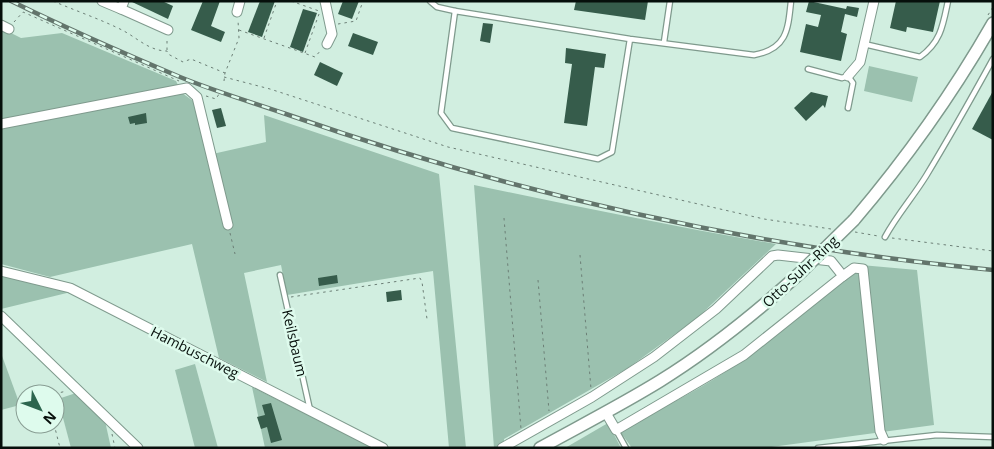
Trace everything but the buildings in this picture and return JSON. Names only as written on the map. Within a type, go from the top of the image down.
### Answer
[{"type":"street","points":[[102,1],[123,5],[165,28]]},
{"type":"street","points":[[237,12],[240,1]]},
{"type":"street","points":[[325,1],[332,34],[327,44]]},
{"type":"street","points":[[848,76],[860,62],[874,1]]},
{"type":"street","name":"Otto-Suhr-Ring","points":[[540,448],[606,413],[660,381],[708,349],[752,315],[801,272],[854,220],[917,141],[993,23]]},
{"type":"street","points":[[1,124],[186,88],[197,97],[228,225]]},
{"type":"street","points":[[502,448],[592,397],[654,358],[693,328],[772,256],[778,255],[831,261],[843,276]]},
{"type":"street","points":[[606,413],[616,430],[744,355],[854,268],[863,269],[880,431],[884,440]]},
{"type":"street","name":"Hambuschweg","points":[[1,270],[70,288],[382,448]]},
{"type":"street","points":[[1,316],[138,448]]},
{"type":"lane","points":[[430,1],[437,8],[630,39],[754,55],[764,53],[782,42],[787,31],[791,1]]},
{"type":"lane","points":[[664,42],[670,1]]},
{"type":"lane","points":[[864,44],[920,57],[941,34],[948,1]]},
{"type":"lane","points":[[455,11],[441,114],[452,128],[598,159],[612,152],[630,39]]},
{"type":"lane","points":[[885,237],[895,218],[924,179],[952,133],[993,59]]},
{"type":"lane","points":[[808,69],[842,78],[848,76],[853,83],[848,108]]},
{"type":"lane","name":"Keilsbaum","points":[[280,276],[310,410]]},
{"type":"lane","points":[[616,430],[626,448]]},
{"type":"lane","points":[[818,448],[937,435],[993,437]]},
{"type":"path","points":[[53,1],[122,30],[150,47],[166,51],[183,62],[191,59],[225,73]]},
{"type":"path","points":[[263,39],[277,1]]},
{"type":"path","points":[[291,1],[320,11],[305,54]]},
{"type":"path","points":[[330,25],[356,21],[362,1]]},
{"type":"path","points":[[5,27],[24,12],[187,84],[186,88]]},
{"type":"path","points":[[224,81],[225,73],[240,38],[237,12]]},
{"type":"path","points":[[165,28],[167,39],[166,51]]},
{"type":"path","points":[[239,30],[314,57],[327,44]]},
{"type":"path","points":[[224,77],[270,89],[448,147],[764,219],[838,230]]},
{"type":"path","points":[[504,218],[521,437]]},
{"type":"path","points":[[228,225],[235,254]]},
{"type":"path","points":[[848,231],[993,251]]},
{"type":"path","points":[[580,255],[592,397]]},
{"type":"path","points":[[285,298],[420,278],[427,319]]},
{"type":"path","points":[[538,280],[550,421]]},
{"type":"path","points":[[65,391],[76,389]]},
{"type":"path","points":[[56,434],[60,448]]},
{"type":"green space","points":[[1,28],[21,38],[62,33],[176,81],[182,93],[196,103],[208,155],[266,142],[264,115],[439,174],[466,448],[449,448],[433,271],[287,295],[281,265],[244,273],[267,382],[219,358],[192,244],[50,277],[1,264]]},
{"type":"green space","points":[[869,66],[918,77],[912,102],[864,91]]},
{"type":"green space","points":[[474,185],[776,244],[697,318],[628,368],[504,439],[504,443],[494,448]]},
{"type":"green space","points":[[861,265],[917,270],[934,425],[764,448],[632,448],[619,430],[697,389],[742,361],[803,314]]},
{"type":"green space","points":[[1,274],[71,292],[1,309]]},
{"type":"green space","points":[[1,353],[15,391],[15,406],[1,410]]},
{"type":"green space","points":[[195,364],[218,448],[195,448],[175,370]]},
{"type":"green space","points":[[252,387],[373,448],[265,448]]},
{"type":"green space","points":[[76,393],[105,421],[111,448],[71,448],[65,425],[65,397]]},
{"type":"green space","points":[[608,423],[621,448],[565,448]]},
{"type":"railway","points":[[11,1],[193,82],[372,143],[459,169],[546,192],[724,232],[903,260],[993,270]]}]
